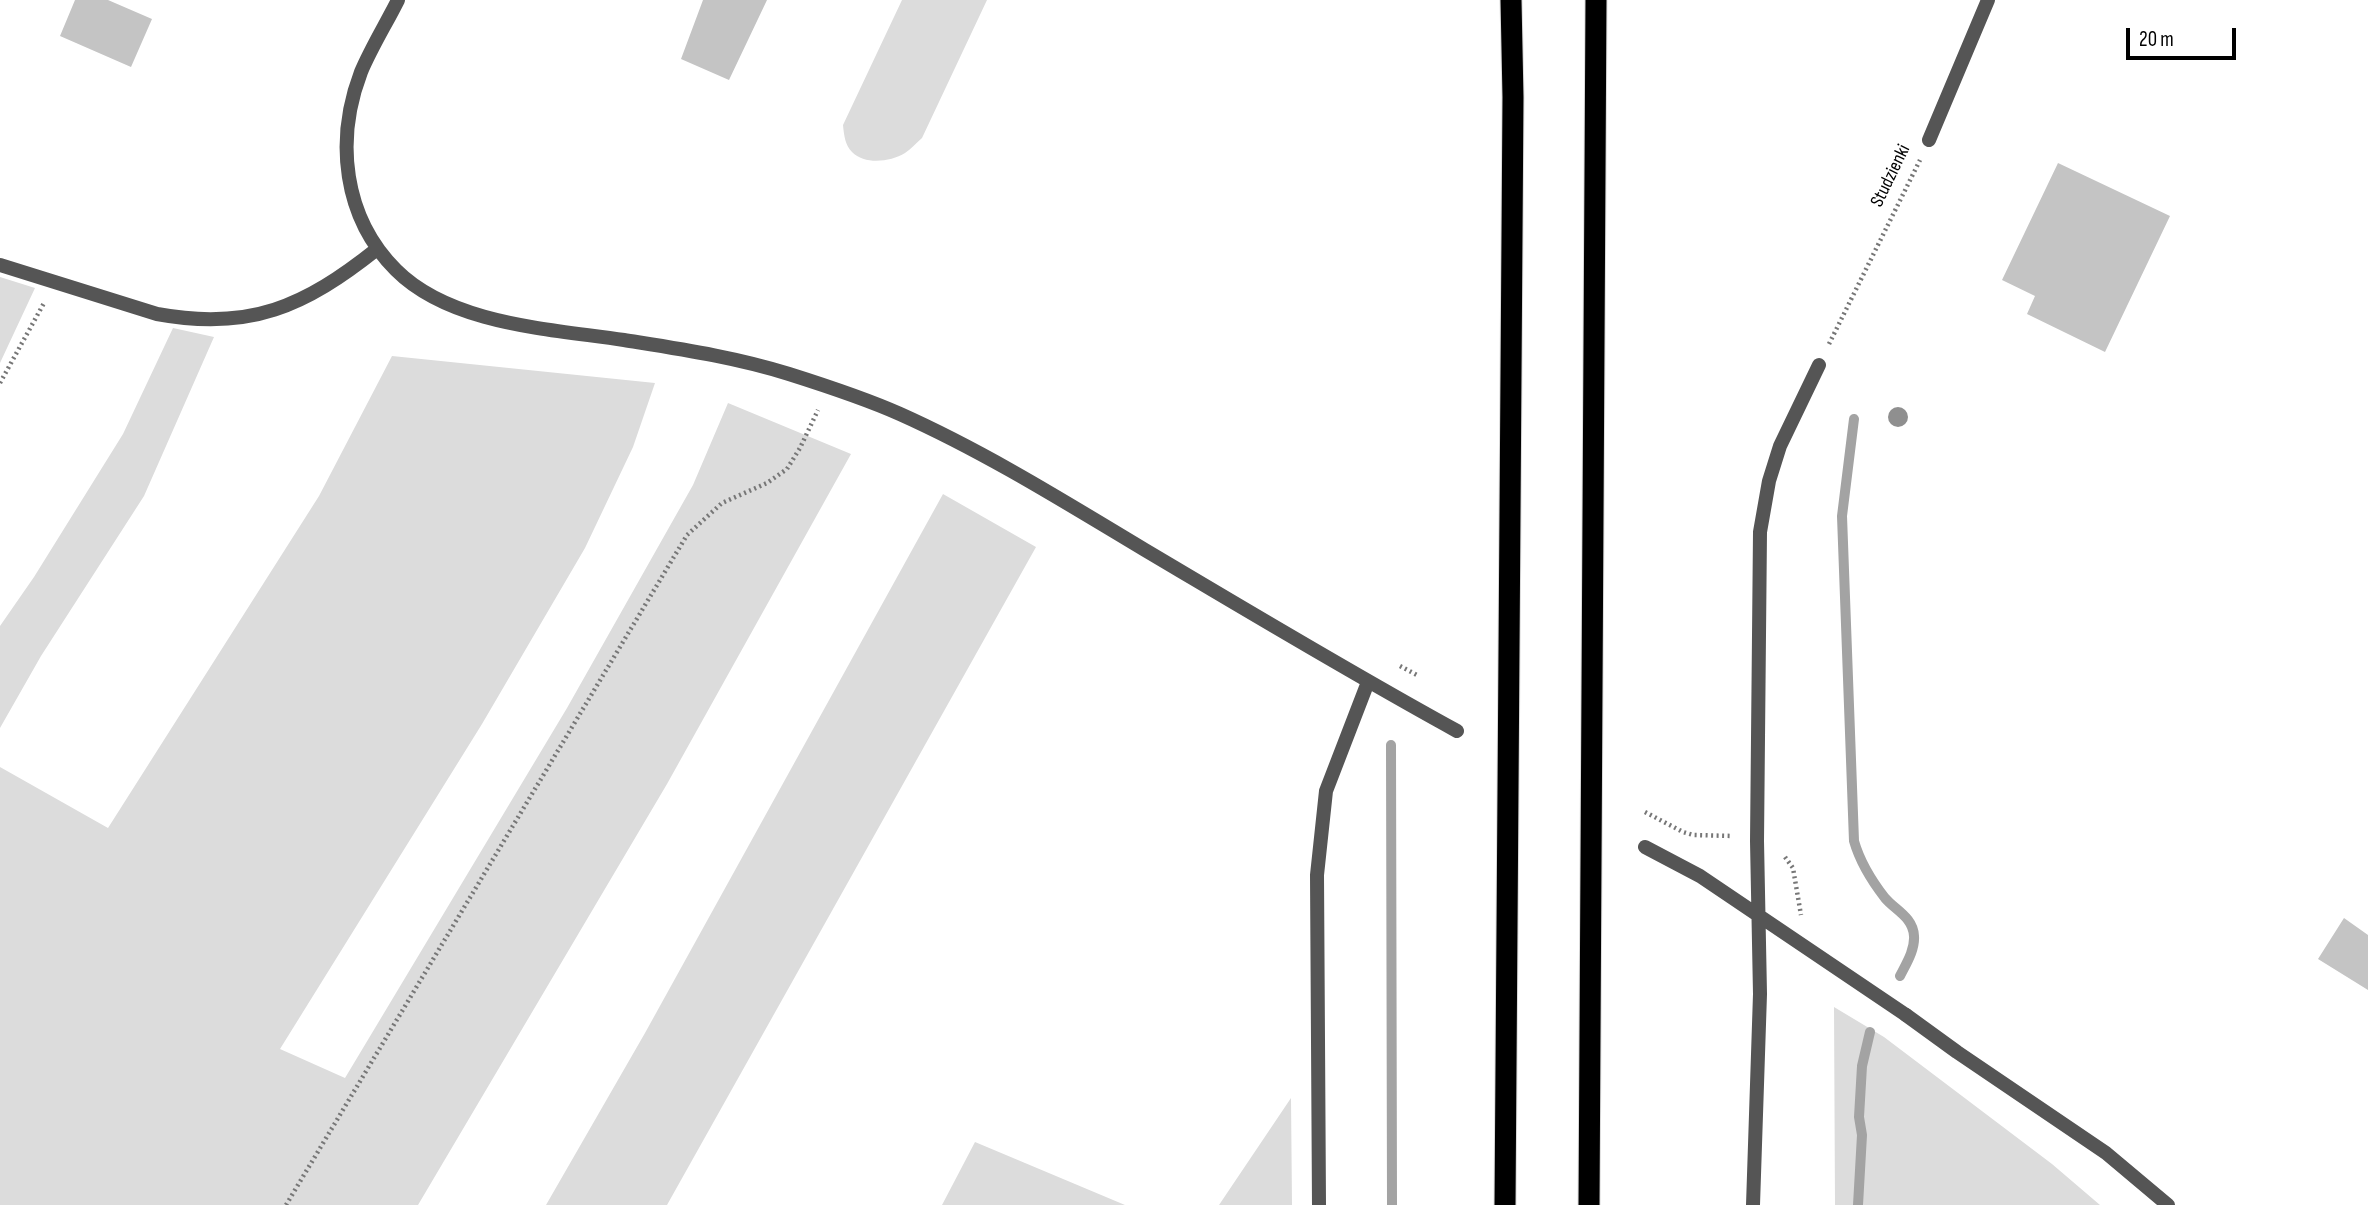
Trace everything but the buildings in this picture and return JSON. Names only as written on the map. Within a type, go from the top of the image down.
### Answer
[{"type":"highway","points":[[1505,1205],[1513,110],[1511,0]]},
{"type":"highway","points":[[1589,1205],[1596,0]]},
{"type":"street","points":[[398,0],[361,73],[345,144],[347,179],[357,214],[377,249],[398,273],[419,289],[472,313],[530,326],[741,360],[829,387],[899,414],[1032,483],[1368,682],[1457,731]]},
{"type":"street","name":"Studzienki","points":[[1929,140],[1987,0]]},
{"type":"street","points":[[0,265],[157,314],[183,319],[245,318],[277,310],[311,295],[343,276],[377,249]]},
{"type":"street","points":[[1753,1205],[1760,994],[1756,841],[1760,532],[1769,481],[1780,446],[1819,365]]},
{"type":"street","points":[[1319,1205],[1317,875],[1320,829],[1326,791],[1368,682]]},
{"type":"street","points":[[1645,847],[1700,876],[1759,914],[1803,947],[2106,1153],[2168,1205]]},
{"type":"path","name":"Studzienki","points":[[1819,365],[1929,140]]},
{"type":"path","points":[[0,383],[54,284]]},
{"type":"path","points":[[286,1205],[687,535],[722,503],[767,484],[787,469],[829,387]]},
{"type":"path","points":[[1645,813],[1693,835],[1740,837]]},
{"type":"path","points":[[1784,857],[1793,868],[1795,877],[1803,947]]},
{"type":"shaded area","points":[[902,0],[987,0],[922,138],[899,156],[878,161],[864,159],[852,152],[848,146],[843,125]]},
{"type":"shaded area","points":[[0,277],[35,288],[0,363]]},
{"type":"shaded area","points":[[173,328],[214,337],[144,496],[41,656],[0,728],[0,626],[34,577],[123,434]]},
{"type":"shaded area","points":[[392,356],[655,383],[633,447],[585,548],[482,724],[280,1049],[345,1078],[567,708],[693,485],[728,403],[851,454],[667,784],[418,1205],[0,1205],[0,767],[108,828],[319,496]]},
{"type":"shaded area","points":[[943,494],[1036,547],[667,1205],[546,1205],[645,1033]]},
{"type":"shaded area","points":[[1834,1007],[1884,1037],[2052,1164],[2100,1205],[1835,1205]]},
{"type":"shaded area","points":[[1291,1098],[1292,1205],[1219,1205]]},
{"type":"shaded area","points":[[975,1142],[1125,1205],[942,1205]]},
{"type":"waterway","points":[[1854,419],[1842,516],[1854,841],[1875,884],[1913,929],[1910,957],[1900,976]]},
{"type":"waterway","points":[[1391,745],[1392,1205]]},
{"type":"waterway","points":[[1858,1205],[1862,1066],[1870,1032]]}]
